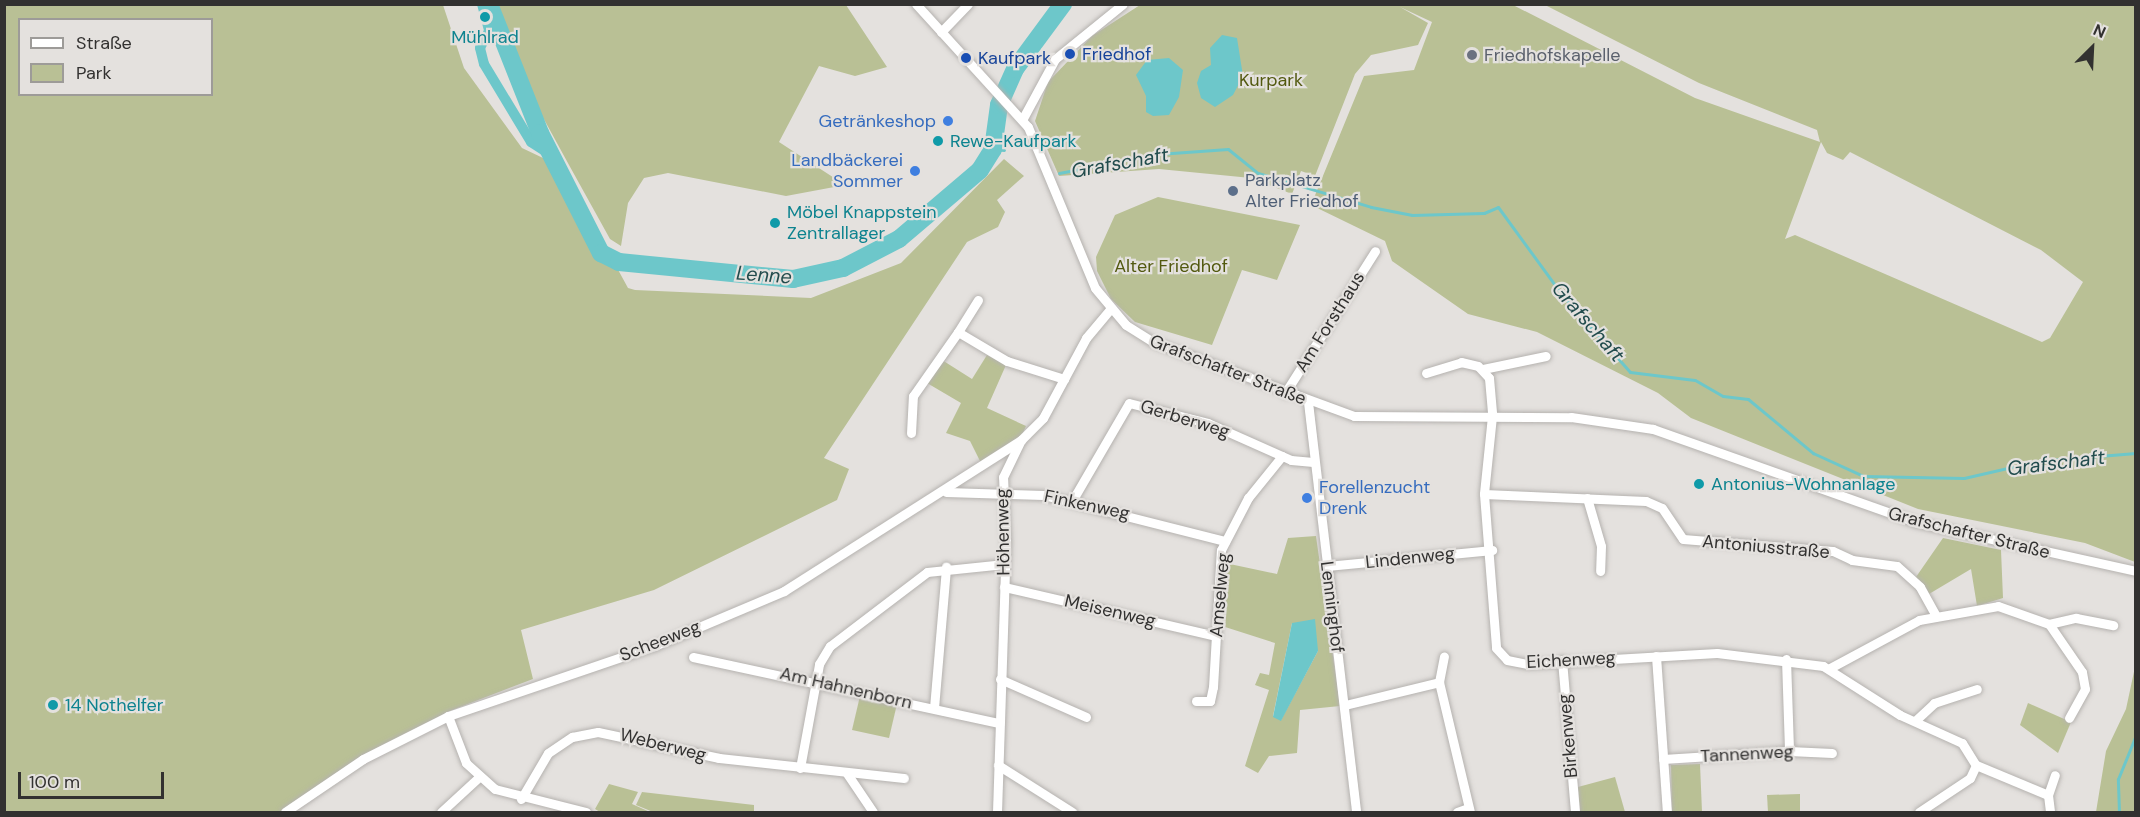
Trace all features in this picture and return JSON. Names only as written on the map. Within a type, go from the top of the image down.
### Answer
[{"type":"street","name":"Grafschafter Straße","points":[[916,4],[1020,117],[1046,165],[1087,274],[1110,309],[1153,342],[1308,402],[1365,417],[1571,417],[1653,429],[1915,522],[2136,571]]},
{"type":"street","points":[[941,32],[968,4]]},
{"type":"street","points":[[1020,117],[1055,59],[1123,4]]},
{"type":"street","name":"Am Forsthaus","points":[[1285,393],[1374,251]]},
{"type":"street","points":[[911,433],[913,396],[978,300]]},
{"type":"street","name":"Höhenweg","points":[[998,813],[998,723],[1005,564],[1004,471],[1021,440],[1043,418],[1064,379],[1110,309]]},
{"type":"street","points":[[958,332],[1007,361],[1064,379]]},
{"type":"street","points":[[1426,373],[1452,362],[1483,369],[1546,356]]},
{"type":"street","points":[[1483,369],[1490,384],[1492,416]]},
{"type":"street","name":"Lenninghof","points":[[1308,402],[1313,462],[1345,705],[1356,813]]},
{"type":"street","name":"Gerberweg","points":[[1072,501],[1129,404],[1208,423],[1282,456],[1313,462]]},
{"type":"street","name":"Eichenweg","points":[[1492,416],[1484,494],[1492,550],[1499,654],[1521,663],[1731,653],[1786,659],[1830,668],[1916,720],[1962,743],[1977,765]]},
{"type":"street","name":"Scheeweg","points":[[285,813],[363,759],[448,716],[654,646],[756,604],[946,492],[1021,440]]},
{"type":"street","name":"Amselweg","points":[[1196,701],[1210,701],[1225,541],[1252,492],[1282,456]]},
{"type":"street","name":"Finkenweg","points":[[946,492],[1003,492],[1072,501],[1225,541]]},
{"type":"street","name":"Antoniusstraße","points":[[1484,494],[1587,498],[1654,504],[1683,539],[1833,551],[1852,560],[1897,566],[1920,587],[1936,616]]},
{"type":"street","points":[[1587,498],[1601,546],[1600,571]]},
{"type":"street","name":"Lindenweg","points":[[1327,567],[1492,550]]},
{"type":"street","points":[[800,768],[817,681],[830,646],[920,575],[946,567],[1005,564]]},
{"type":"street","points":[[934,708],[946,567]]},
{"type":"street","name":"Meisenweg","points":[[1004,587],[1216,636]]},
{"type":"street","points":[[1830,668],[1913,623],[1936,616],[1994,605],[2049,624],[2076,618],[2113,625]]},
{"type":"street","points":[[2049,624],[2086,680],[2069,718]]},
{"type":"street","points":[[1444,656],[1439,682],[1469,810],[1457,813]]},
{"type":"street","points":[[1656,656],[1667,813]]},
{"type":"street","name":"Am Hahnenborn","points":[[693,657],[817,681],[998,723]]},
{"type":"street","points":[[1786,659],[1789,750]]},
{"type":"street","name":"Birkenweg","points":[[1562,660],[1575,813]]},
{"type":"street","points":[[1000,679],[1086,717]]},
{"type":"street","points":[[1345,705],[1439,682]]},
{"type":"street","points":[[1916,720],[1942,699],[1977,689]]},
{"type":"street","points":[[448,716],[466,763],[479,777],[521,798],[586,813]]},
{"type":"street","name":"Weberweg","points":[[521,798],[548,753],[572,737],[598,732],[719,759],[904,778]]},
{"type":"street","name":"Tannenweg","points":[[1663,759],[1789,750],[1832,753]]},
{"type":"street","points":[[998,765],[1072,813]]},
{"type":"street","points":[[1920,813],[1970,778],[1977,765],[2048,795]]},
{"type":"street","points":[[846,772],[873,812]]},
{"type":"street","points":[[2050,813],[2048,795],[2055,775]]},
{"type":"street","points":[[444,812],[479,777]]},
{"type":"green space","points":[[4,5],[443,5],[464,68],[522,148],[562,167],[628,288],[635,290],[811,298],[901,263],[1004,159],[1024,176],[997,200],[1005,212],[998,227],[967,242],[824,458],[849,469],[837,500],[654,590],[521,630],[533,679],[447,712],[288,812],[5,812]]},
{"type":"green space","points":[[489,5],[846,5],[887,67],[855,76],[819,66],[779,142],[845,185],[786,196],[668,173],[644,178],[628,203],[621,246],[610,239],[569,165],[500,39]]},
{"type":"green space","name":"Kurpark","points":[[1140,5],[1513,5],[1695,98],[1820,142],[1817,130],[1699,83],[1545,5],[2135,5],[2135,562],[2085,543],[1918,509],[1691,418],[1658,393],[1537,332],[1468,314],[1392,261],[1385,241],[1311,205],[1364,76],[1414,70],[1432,22],[1400,7],[1428,23],[1418,45],[1371,55],[1355,74],[1315,176],[1301,171],[1292,194],[1251,178],[1159,169],[1059,176],[1035,121],[1048,82],[1092,36]],"holes":[[[1821,142],[1827,153],[1843,160],[1850,152],[2041,250],[2083,282],[2050,338],[2042,342],[1795,235],[1785,239]]]},
{"type":"green space","name":"Alter Friedhof","points":[[1158,197],[1300,225],[1277,280],[1242,270],[1212,345],[1135,322],[1111,299],[1097,271],[1096,257],[1115,215]]},
{"type":"green space","points":[[987,355],[1006,365],[987,408],[1026,426],[1022,435],[981,463],[970,441],[946,433],[961,403],[927,383],[942,360],[972,379]]},
{"type":"green space","points":[[1316,536],[1340,706],[1300,710],[1297,753],[1269,756],[1258,773],[1245,766],[1269,690],[1255,685],[1260,673],[1269,675],[1275,643],[1222,626],[1225,563],[1277,574],[1288,538]],"holes":[[[1292,623],[1318,651],[1281,720],[1273,716]]]},
{"type":"green space","points":[[1943,538],[2001,550],[2003,598],[1977,606],[1971,569],[1929,594],[1916,577]]},
{"type":"green space","points":[[2135,667],[2135,812],[2096,812],[2106,751],[2126,709]]},
{"type":"green space","points":[[860,696],[897,704],[889,738],[852,730]]},
{"type":"green space","points":[[2028,703],[2071,722],[2058,753],[2020,725]]},
{"type":"green space","points":[[1700,764],[1702,812],[1672,812],[1671,765]]},
{"type":"green space","points":[[1615,777],[1625,812],[1580,812],[1578,787]]},
{"type":"green space","points":[[609,784],[638,792],[632,804],[650,812],[600,812],[595,809]]},
{"type":"green space","points":[[642,792],[754,805],[754,812],[653,812],[636,805]]},
{"type":"green space","points":[[1800,794],[1800,812],[1768,812],[1767,795]]},
{"type":"water","points":[[1222,35],[1237,38],[1243,76],[1233,95],[1215,107],[1201,98],[1197,83],[1201,71],[1211,65],[1210,48]]},
{"type":"water","points":[[1169,58],[1183,70],[1179,97],[1169,115],[1153,116],[1146,112],[1146,96],[1136,75],[1147,60]]},
{"type":"water","points":[[1315,619],[1318,651],[1281,721],[1273,717],[1292,623]]},
{"type":"waterway","points":[[482,4],[489,31],[480,48],[484,64],[531,142],[551,155]]},
{"type":"waterway","name":"Lenne","points":[[489,4],[540,133],[601,253],[619,262],[793,279],[843,268],[899,239],[980,170],[993,149],[999,105],[1015,69],[1063,4]]},
{"type":"waterway","name":"Grafschaft","points":[[993,149],[1004,150]]},
{"type":"waterway","name":"Grafschaft","points":[[1059,173],[1158,154],[1228,149],[1258,173],[1371,207],[1412,215],[1484,213],[1498,207],[1563,296],[1630,372],[1695,380],[1723,396],[1748,399],[1813,453],[1863,476],[1964,478],[2038,461],[2136,453]]},
{"type":"waterway","points":[[2119,812],[2118,779],[2136,735]]},
{"type":"place","name":"Mühlrad","points":[[485,17]]},
{"type":"place","name":"Friedhof","points":[[1070,54]]},
{"type":"place","name":"Friedhofskapelle","points":[[1472,55]]},
{"type":"place","name":"Kaufpark","points":[[966,58]]},
{"type":"place","name":"Getränkeshop","points":[[948,121]]},
{"type":"place","name":"Rewe-Kaufpark","points":[[938,141]]},
{"type":"place","name":"Landbäckerei Sommer","points":[[915,171]]},
{"type":"place","name":"Parkplatz Alter Friedhof","points":[[1233,191]]},
{"type":"place","name":"Möbel Knappstein Zentrallager","points":[[775,223]]},
{"type":"place","name":"Antonius-Wohnanlage","points":[[1699,484]]},
{"type":"place","name":"Forellenzucht Drenk","points":[[1307,498]]},
{"type":"place","name":"14 Nothelfer","points":[[53,705]]}]
